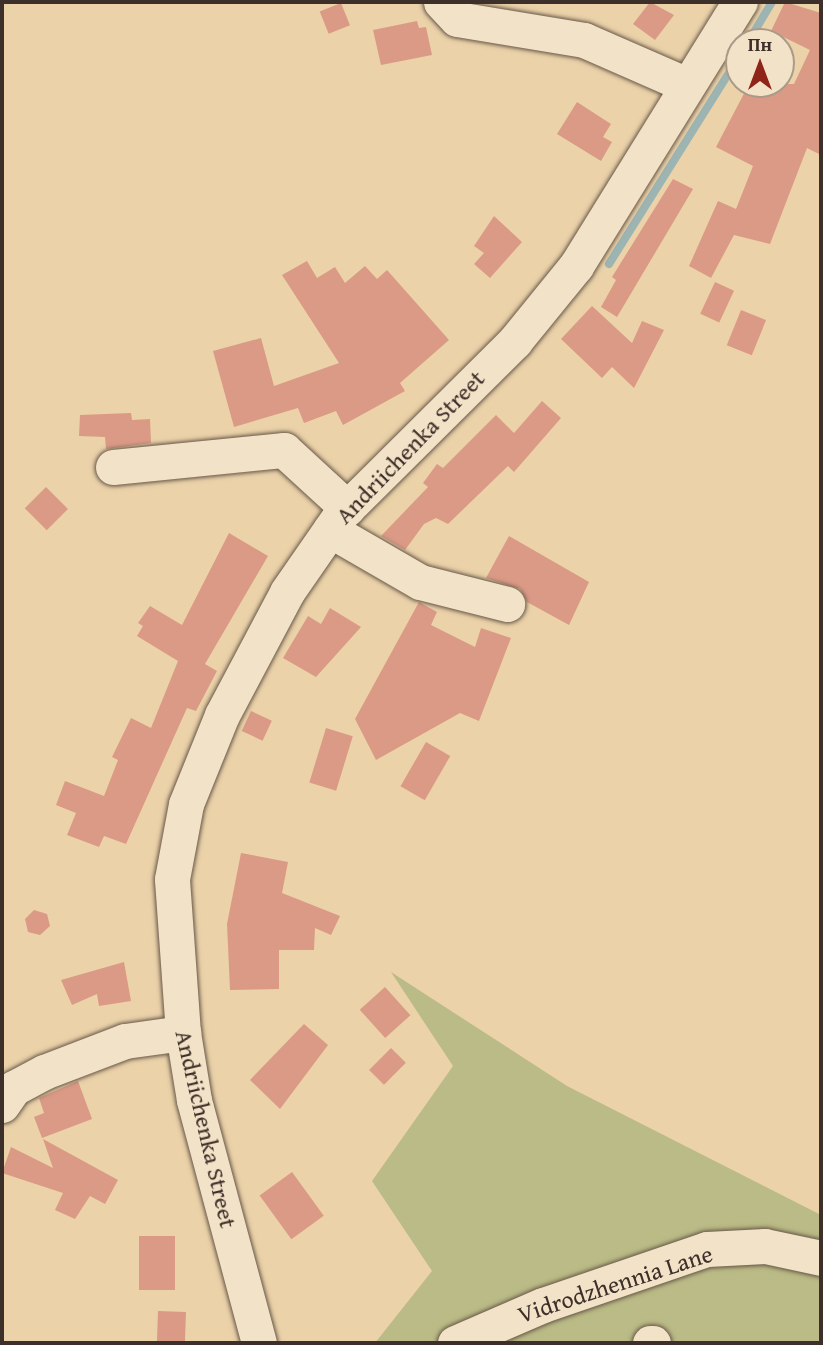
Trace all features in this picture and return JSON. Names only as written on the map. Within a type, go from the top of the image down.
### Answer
[{"type":"street","points":[[441,2],[457,19],[584,40],[687,85]]},
{"type":"street","name":"Andriichenka Street","points":[[258,1343],[194,1100],[183,1033],[172,879],[186,804],[228,703],[287,592],[339,519],[515,341],[576,266],[740,2]]},
{"type":"street","points":[[113,467],[284,450],[339,519],[420,582],[507,604]]},
{"type":"street","points":[[6,1089],[125,1041],[183,1033]]},
{"type":"street","name":"Vidrodzhennia Lane","points":[[455,1343],[543,1305],[707,1249],[765,1246],[821,1258]]},
{"type":"green space","points":[[391,972],[567,1086],[821,1215],[821,1343],[375,1343],[432,1271],[372,1181],[453,1066]]},
{"type":"building","points":[[650,2],[674,15],[655,40],[633,24]]},
{"type":"building","points":[[785,2],[821,13],[821,155],[807,148],[770,244],[734,235],[711,278],[689,266],[718,201],[736,209],[753,166],[716,147],[742,98],[795,98],[795,82],[810,50],[795,43],[795,28],[772,28]]},
{"type":"building","points":[[341,3],[350,25],[329,34],[320,12]]},
{"type":"building","points":[[417,21],[419,28],[426,27],[432,55],[381,65],[373,30]]},
{"type":"building","points":[[577,102],[611,124],[603,137],[612,142],[601,161],[557,134]]},
{"type":"building","points":[[673,179],[693,189],[617,317],[601,307],[616,280],[612,277]]},
{"type":"building","points":[[494,216],[522,242],[490,278],[474,264],[484,253],[474,246]]},
{"type":"building","points":[[307,261],[317,278],[335,267],[345,283],[365,266],[377,279],[387,270],[449,340],[400,383],[405,391],[343,425],[336,411],[304,423],[298,408],[234,427],[213,351],[261,338],[274,386],[339,363],[282,275]]},
{"type":"building","points":[[715,282],[734,291],[719,323],[700,314]]},
{"type":"building","points":[[592,306],[632,343],[642,321],[664,330],[634,388],[612,367],[602,378],[561,339]]},
{"type":"building","points":[[741,310],[766,320],[752,355],[727,345]]},
{"type":"building","points":[[542,401],[561,418],[514,472],[508,466],[448,524],[436,518],[424,524],[405,550],[381,536],[428,487],[423,483],[437,464],[443,468],[496,415],[514,433]]},
{"type":"building","points":[[131,413],[132,420],[150,419],[151,443],[106,449],[105,437],[79,436],[80,415]]},
{"type":"building","points":[[46,487],[68,509],[47,530],[25,508]]},
{"type":"building","points":[[229,533],[268,556],[205,664],[217,671],[196,711],[187,708],[126,844],[104,836],[99,847],[67,835],[76,813],[56,805],[65,781],[104,796],[118,760],[112,757],[131,718],[151,728],[178,661],[137,636],[143,626],[138,623],[150,606],[182,625]]},
{"type":"building","points":[[509,536],[589,582],[569,625],[527,602],[520,589],[486,578]]},
{"type":"building","points":[[419,602],[437,612],[431,625],[475,647],[481,628],[511,638],[479,721],[460,713],[376,760],[355,719]]},
{"type":"building","points":[[330,608],[361,627],[316,677],[283,658],[308,616],[321,624]]},
{"type":"building","points":[[251,711],[272,721],[263,741],[242,731]]},
{"type":"building","points":[[326,728],[353,736],[336,791],[309,783]]},
{"type":"building","points":[[426,742],[450,756],[425,800],[400,786]]},
{"type":"building","points":[[241,853],[288,862],[282,893],[340,916],[331,935],[315,928],[314,950],[279,950],[279,989],[230,990],[227,924]]},
{"type":"building","points":[[34,910],[47,914],[50,926],[40,935],[28,932],[25,919]]},
{"type":"building","points":[[124,962],[131,1001],[99,1006],[97,994],[72,1005],[61,980]]},
{"type":"building","points":[[385,987],[410,1015],[385,1038],[360,1010]]},
{"type":"building","points":[[304,1024],[328,1045],[280,1109],[250,1080]]},
{"type":"building","points":[[391,1048],[406,1063],[384,1085],[369,1070]]},
{"type":"building","points":[[78,1081],[92,1119],[42,1138],[34,1117],[44,1113],[39,1098]]},
{"type":"building","points":[[43,1139],[118,1180],[105,1204],[90,1196],[75,1219],[55,1210],[63,1193],[2,1173],[11,1147],[53,1168]]},
{"type":"building","points":[[292,1172],[324,1216],[291,1239],[260,1196]]},
{"type":"building","points":[[139,1236],[175,1236],[175,1290],[139,1290]]},
{"type":"building","points":[[158,1311],[186,1312],[185,1343],[157,1343]]},
{"type":"waterway","points":[[756,28],[772,2]]},
{"type":"waterway","points":[[609,264],[725,79]]}]
